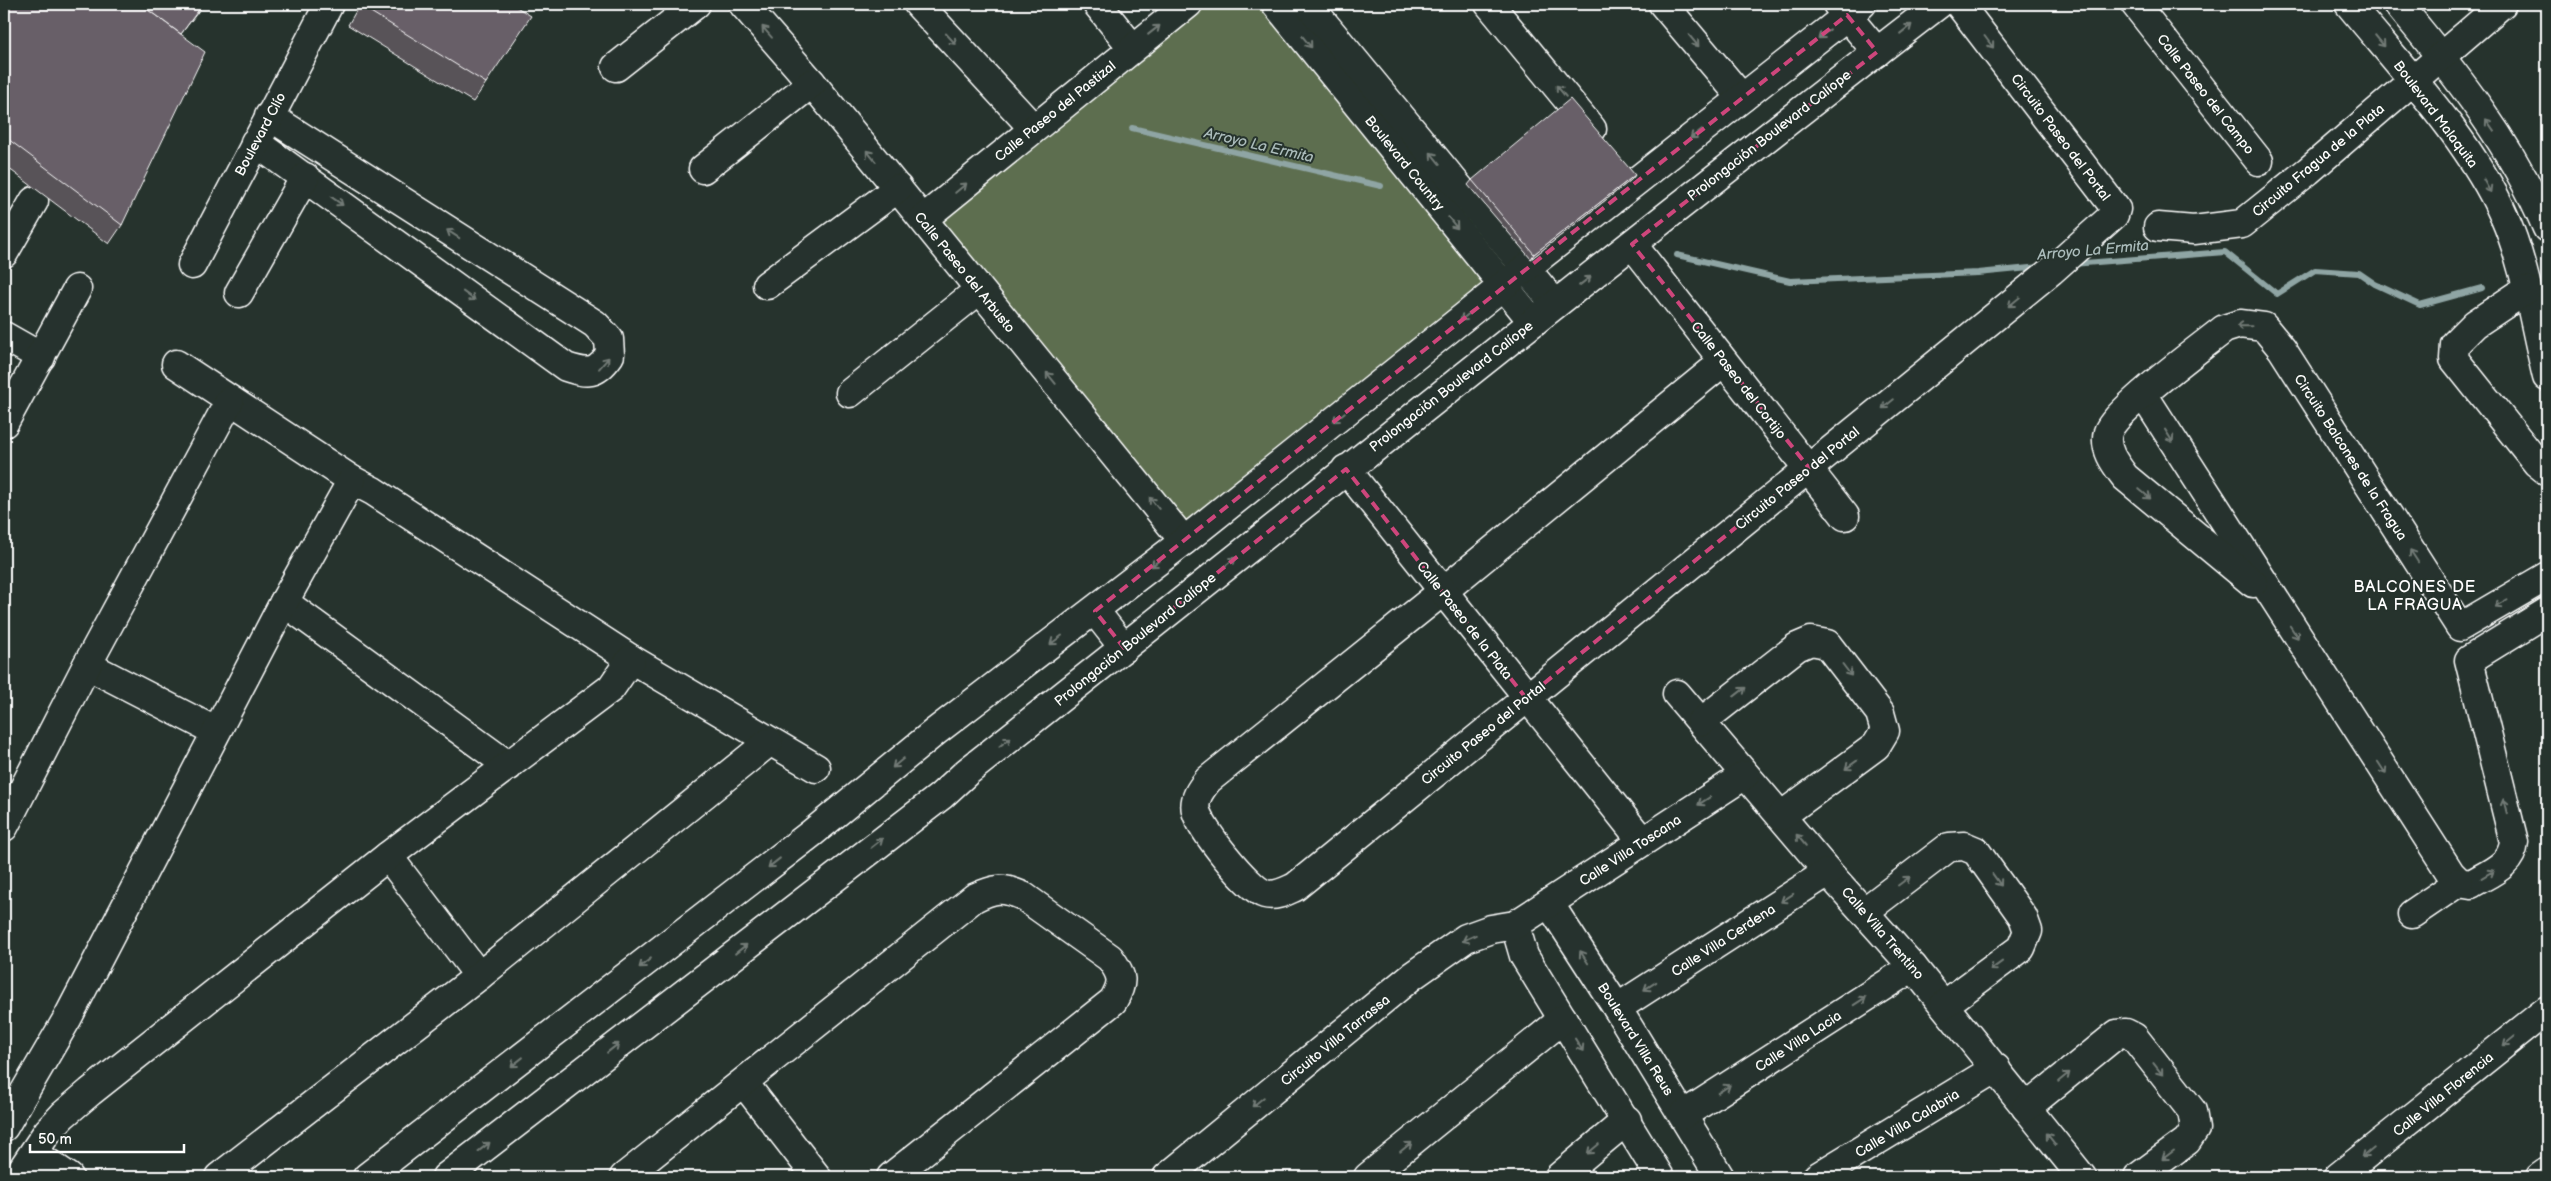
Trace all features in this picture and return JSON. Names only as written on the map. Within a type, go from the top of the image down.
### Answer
[{"type":"street","name":"Boulevard Clío","points":[[192,265],[329,4]]},
{"type":"street","points":[[616,67],[696,4]]},
{"type":"street","name":"Calle Paseo del Arbusto","points":[[743,4],[812,83],[1184,541]]},
{"type":"street","points":[[918,4],[1033,128]]},
{"type":"street","points":[[1096,4],[1132,47]]},
{"type":"street","name":"Calle Paseo del Pastizal","points":[[923,219],[1132,47],[1188,4]]},
{"type":"street","name":"Boulevard Country","points":[[1276,4],[1533,322]]},
{"type":"street","name":"Boulevard Country","points":[[1308,4],[1555,304]]},
{"type":"street","points":[[1488,4],[1636,182]]},
{"type":"street","points":[[1663,4],[1742,98]]},
{"type":"street","name":"Prolongación Boulevard Calíope","points":[[446,1177],[941,796],[967,772],[1768,134],[1939,4]]},
{"type":"street","name":"Circuito Paseo del Portal","points":[[1723,362],[1208,780],[1198,794],[1196,809],[1202,824],[1254,888],[1267,894],[1282,894],[1295,886],[2108,224],[2116,209],[1959,4]]},
{"type":"street","name":"Calle Paseo del Campo","points":[[2135,4],[2259,161]]},
{"type":"street","name":"Boulevard Malaquita","points":[[2349,4],[2412,80],[2469,155],[2503,215],[2516,251],[2547,377]]},
{"type":"street","name":"Circuito Fragua de la Plata","points":[[2158,227],[2194,230],[2242,224],[2502,4]]},
{"type":"street","points":[[2405,6],[2498,137],[2534,197],[2547,228]]},
{"type":"street","points":[[368,1177],[812,834],[935,732],[1184,541],[1504,285],[1742,98],[1849,8],[1877,52]]},
{"type":"street","points":[[703,169],[812,83]]},
{"type":"street","points":[[255,142],[566,367],[585,373],[601,368],[610,355],[609,338],[595,324],[269,116]]},
{"type":"street","points":[[239,293],[305,177]]},
{"type":"street","points":[[767,286],[898,188]]},
{"type":"street","points":[[4,253],[34,201]]},
{"type":"street","name":"Calle Paseo del Cortijo","points":[[1632,244],[1845,516]]},
{"type":"street","points":[[4,423],[42,357],[77,289]]},
{"type":"street","points":[[850,393],[979,290]]},
{"type":"street","points":[[2526,290],[2475,324],[2455,344],[2454,359],[2531,456],[2547,472]]},
{"type":"street","name":"Circuito Balcones de la Fragua","points":[[2273,600],[2125,477],[2112,460],[2108,446],[2107,432],[2115,420],[2142,394],[2224,328],[2240,324],[2264,327],[2282,349],[2460,627],[2547,576]]},
{"type":"street","points":[[4,336],[42,357]]},
{"type":"street","points":[[176,364],[352,480],[631,659],[816,768]]},
{"type":"street","name":"Circuito Balcones de la Fragua","points":[[2142,394],[2273,600],[2451,874],[2459,882]]},
{"type":"street","points":[[4,827],[87,666],[230,400]]},
{"type":"street","name":"Calle Paseo de la Plata","points":[[1346,469],[1526,698],[1642,841]]},
{"type":"street","points":[[4,1127],[67,1019],[284,602],[352,480]]},
{"type":"street","points":[[284,602],[509,766]]},
{"type":"street","points":[[1095,610],[1124,648]]},
{"type":"street","points":[[2412,914],[2459,882],[2471,884],[2505,864],[2513,854],[2514,842],[2469,660],[2547,612]]},
{"type":"street","points":[[1701,722],[1797,647],[1811,641],[1827,644],[1880,713],[1886,731],[1876,746],[1781,816]]},
{"type":"street","points":[[17,1177],[48,1131],[83,1097],[388,856],[611,688],[631,659]]},
{"type":"street","points":[[87,666],[216,731]]},
{"type":"street","name":"Calle Villa Trentino","points":[[1677,694],[1828,872],[1865,911],[1913,967],[1996,1068],[2071,1174]]},
{"type":"street","points":[[219,1177],[479,976],[769,742]]},
{"type":"street","name":"Calle Villa Toscana","points":[[1515,925],[1745,775]]},
{"type":"street","points":[[1865,911],[1949,847],[1964,846],[1976,851],[2024,917],[2028,931],[2021,948],[1944,1005]]},
{"type":"street","points":[[388,856],[479,976]]},
{"type":"street","name":"Calle Villa Cerdena","points":[[1617,1008],[1828,872]]},
{"type":"street","points":[[624,1177],[974,898],[992,890],[1007,889],[1023,896],[1110,958],[1121,973],[1121,988],[1114,1001],[891,1177]]},
{"type":"street","name":"Boulevard Villa Reus","points":[[1549,903],[1617,1008],[1720,1177]]},
{"type":"street","points":[[1515,925],[1524,956],[1627,1120],[1660,1177]]},
{"type":"street","name":"Circuito Villa Tarrassa","points":[[1167,1177],[1412,976],[1466,938],[1491,929],[1515,925]]},
{"type":"street","name":"Calle Villa Lacia","points":[[1682,1115],[1913,967]]},
{"type":"street","name":"Calle Villa Florencia","points":[[2338,1177],[2547,1010]]},
{"type":"street","points":[[1368,1177],[1563,1019]]},
{"type":"street","points":[[2026,1108],[2117,1034],[2126,1033],[2134,1037],[2192,1111],[2195,1129],[2187,1141],[2138,1177]]},
{"type":"street","name":"Calle Villa Calabria","points":[[1817,1177],[1996,1068]]},
{"type":"street","points":[[744,1083],[817,1177]]},
{"type":"street","points":[[1559,1177],[1627,1120]]},
{"type":"street","points":[[34,1153],[69,1177]]},
{"type":"street","points":[[2540,1177],[2547,1172]]},
{"type":"highlighted area","points":[[1847,15],[1877,52],[1632,244],[1809,468],[1526,698],[1346,469],[1124,648],[1095,611]]},
{"type":"green space","points":[[1204,4],[1269,4],[1493,284],[1190,525],[938,220]]},
{"type":"building","points":[[4,4],[140,4],[205,52],[122,225],[4,136]]},
{"type":"building","points":[[140,4],[203,4],[181,34]]},
{"type":"building","points":[[363,4],[512,4],[531,16],[486,83],[361,6]]},
{"type":"building","points":[[1570,99],[1635,175],[1534,254],[1472,180]]},
{"type":"waterway","name":"Arroyo La Ermita","points":[[1132,128],[1381,186]]},
{"type":"waterway","name":"Arroyo La Ermita","points":[[2072,264],[2225,252],[2277,294],[2315,270],[2359,273],[2375,284],[2420,305],[2482,288]]},
{"type":"waterway","name":"Arroyo La Ermita","points":[[1677,255],[1790,281],[1978,273],[2040,267]]},
{"type":"district","name":"BALCONES DE LA FRAGUA","points":[[2415,595]]}]
